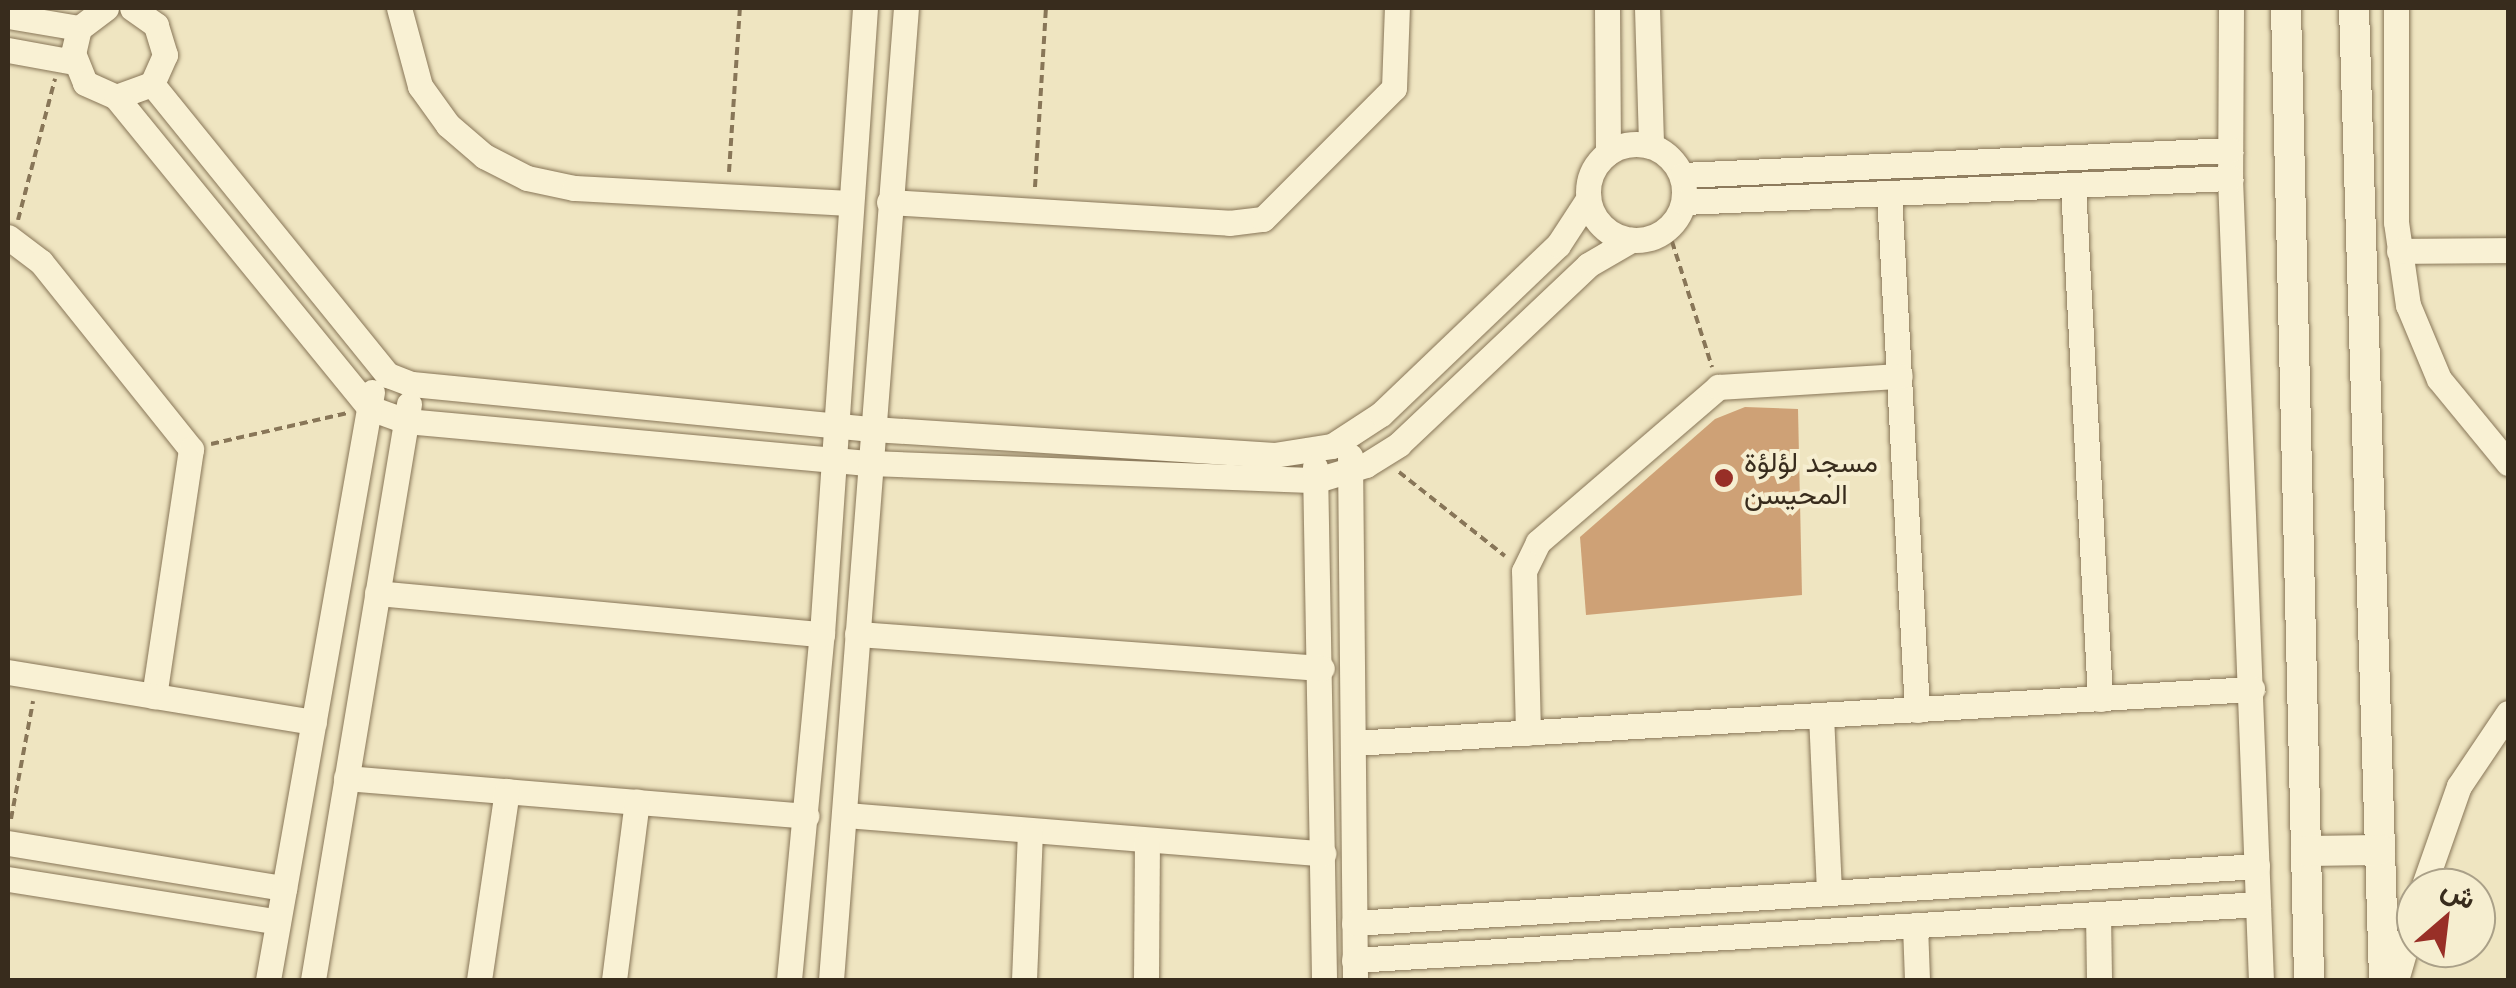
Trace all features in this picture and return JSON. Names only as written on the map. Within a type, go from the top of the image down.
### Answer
[{"type":"street","points":[[67,61],[79,28],[106,8]]},
{"type":"street","points":[[116,97],[152,84],[165,55],[158,16],[132,8]]},
{"type":"street","points":[[399,8],[420,86],[448,125],[484,156],[528,178],[574,188],[851,203]]},
{"type":"street","points":[[789,980],[822,634],[831,459],[866,8]]},
{"type":"street","points":[[831,980],[906,8]]},
{"type":"street","points":[[890,202],[1247,224],[1263,219],[1394,88],[1397,8]]},
{"type":"street","points":[[1607,8],[1608,153]]},
{"type":"street","points":[[1647,8],[1651,146]]},
{"type":"street","points":[[2230,8],[2230,178],[2261,980]]},
{"type":"street","points":[[2286,8],[2309,980]]},
{"type":"street","points":[[2354,8],[2384,980]]},
{"type":"street","points":[[2396,8],[2399,250],[2418,337],[2439,379],[2508,463]]},
{"type":"street","points":[[8,16],[79,28]]},
{"type":"street","points":[[8,50],[67,61],[94,90],[116,97],[370,408],[406,420],[870,463],[1317,480],[1350,471],[1380,457],[1588,265],[1632,240],[1668,228],[1684,202],[1682,175],[1651,146],[1633,144],[1608,153],[1592,173],[1588,199],[1558,245],[1350,438],[1313,452],[1274,455],[834,425],[412,384],[377,368],[152,84]]},
{"type":"street","points":[[1682,175],[2230,150]]},
{"type":"street","points":[[1684,202],[2230,178]]},
{"type":"street","points":[[2073,185],[2100,698]]},
{"type":"street","points":[[1889,193],[1917,710]]},
{"type":"street","points":[[1588,199],[1598,222],[1632,240]]},
{"type":"street","points":[[10,238],[40,262],[192,449],[154,696]]},
{"type":"street","points":[[2399,250],[2508,250]]},
{"type":"street","points":[[268,980],[377,368]]},
{"type":"street","points":[[1528,733],[1524,571],[1538,542],[1718,387],[1900,376]]},
{"type":"street","points":[[313,980],[412,384]]},
{"type":"street","points":[[1350,438],[1354,970],[1915,925],[2258,904]]},
{"type":"street","points":[[1313,452],[1322,668],[1324,980]]},
{"type":"street","points":[[378,593],[822,634]]},
{"type":"street","points":[[858,634],[1322,668]]},
{"type":"street","points":[[8,672],[314,722]]},
{"type":"street","points":[[1353,743],[2252,690]]},
{"type":"street","points":[[2430,868],[2459,786],[2508,713]]},
{"type":"street","points":[[1822,715],[1829,893]]},
{"type":"street","points":[[346,778],[806,816]]},
{"type":"street","points":[[479,980],[507,790]]},
{"type":"street","points":[[614,980],[637,801]]},
{"type":"street","points":[[846,815],[1147,842],[1323,852]]},
{"type":"street","points":[[9,832],[284,888]]},
{"type":"street","points":[[1024,980],[1030,832]]},
{"type":"street","points":[[1146,980],[1147,842]]},
{"type":"street","points":[[2306,851],[2380,850]]},
{"type":"street","points":[[1354,923],[2257,866]]},
{"type":"street","points":[[8,879],[278,922]]},
{"type":"street","points":[[2098,914],[2100,980]]},
{"type":"street","points":[[1915,925],[1917,980]]},
{"type":"path","points":[[728,196],[740,8]]},
{"type":"path","points":[[1034,213],[1046,8]]},
{"type":"path","points":[[10,238],[67,61]]},
{"type":"path","points":[[1668,228],[1718,387]]},
{"type":"path","points":[[192,449],[370,408]]},
{"type":"path","points":[[1380,457],[1524,571]]},
{"type":"path","points":[[9,832],[38,676]]},
{"type":"building","name":"مسجد لؤلؤة المحيسن","points":[[1745,407],[1798,409],[1802,595],[1586,615],[1580,537],[1715,419]]},
{"type":"place","name":"مسجد لؤلؤة المحيسن","points":[[1724,478]]}]
